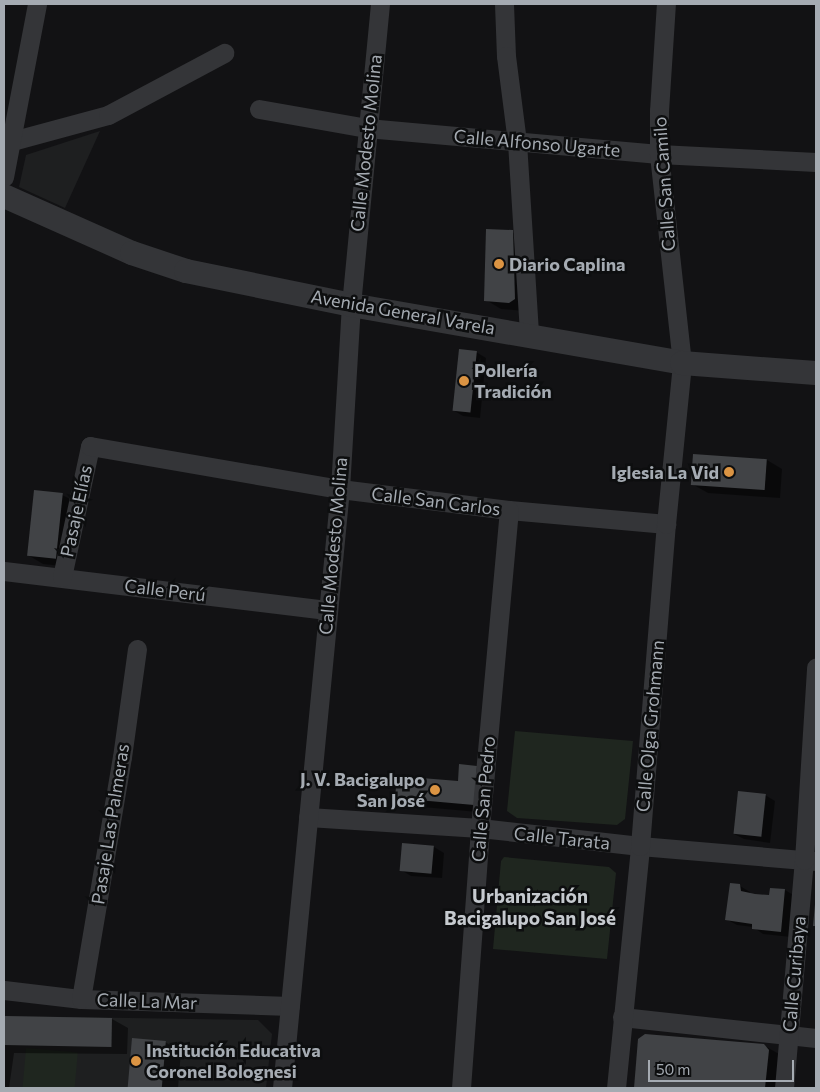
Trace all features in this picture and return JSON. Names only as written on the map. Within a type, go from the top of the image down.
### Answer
[{"type":"street","points":[[4,177],[37,4]]},
{"type":"street","name":"Calle Modesto Molina","points":[[282,1088],[340,489],[350,305],[380,4]]},
{"type":"street","points":[[504,4],[506,56],[517,142],[529,334]]},
{"type":"street","name":"Calle San Camilo","points":[[666,4],[659,111],[659,154],[682,363]]},
{"type":"street","points":[[12,141],[108,115],[224,53]]},
{"type":"street","name":"Calle Alfonso Ugarte","points":[[260,109],[367,128],[659,154],[816,162]]},
{"type":"street","name":"Avenida General Varela","points":[[4,196],[123,250],[186,271],[350,305],[529,334],[682,363],[816,373]]},
{"type":"street","name":"Calle Olga Grohmann","points":[[616,1088],[640,846],[666,524],[682,363]]},
{"type":"street","name":"Calle San Carlos","points":[[90,446],[340,489],[510,510],[666,524]]},
{"type":"street","name":"Pasaje Elías","points":[[62,577],[90,446]]},
{"type":"street","name":"Calle San Pedro","points":[[461,1088],[480,828],[510,510]]},
{"type":"street","name":"Calle Perú","points":[[4,571],[327,610]]},
{"type":"street","name":"Pasaje Las Palmeras","points":[[81,999],[122,756],[137,649]]},
{"type":"street","name":"Calle Curibaya","points":[[784,1088],[788,1035],[810,861],[816,668]]},
{"type":"street","name":"Calle Tarata","points":[[308,817],[480,828],[640,846],[810,861]]},
{"type":"street","name":"Calle La Mar","points":[[4,990],[81,999],[290,1006]]},
{"type":"street","points":[[622,1017],[816,1038]]},
{"type":"shaded area","points":[[100,131],[65,208],[19,187],[26,155]]},
{"type":"shaded area","points":[[515,731],[633,741],[625,819],[617,825],[517,818],[507,811]]},
{"type":"shaded area","points":[[504,857],[609,867],[616,873],[607,959],[493,949],[501,861]]},
{"type":"shaded area","name":"Institución Educativa Coronel Bolognesi","points":[[4,1016],[258,1020],[272,1034],[266,1088],[4,1088]]},
{"type":"shaded area","points":[[26,1048],[78,1053],[75,1088],[23,1088]]},
{"type":"building","name":"Diario Caplina","points":[[486,229],[513,230],[515,299],[509,303],[484,301]]},
{"type":"building","name":"Pollería Tradición","points":[[459,349],[477,351],[470,413],[453,411]]},
{"type":"building","name":"Iglesia La Vid","points":[[693,454],[767,459],[765,490],[691,485]]},
{"type":"building","points":[[34,490],[63,493],[56,559],[27,556]]},
{"type":"building","name":"J. V. Bacigalupo San José","points":[[459,764],[477,766],[474,805],[395,798],[397,776],[458,781]]},
{"type":"building","points":[[738,791],[766,794],[761,837],[734,834]]},
{"type":"building","points":[[402,843],[434,846],[431,874],[400,871]]},
{"type":"building","points":[[730,883],[740,884],[741,891],[755,894],[769,895],[770,888],[785,889],[781,932],[752,929],[752,924],[725,920]]},
{"type":"building","points":[[815,904],[816,926],[813,926]]},
{"type":"building","points":[[4,1016],[112,1018],[111,1047],[4,1045]]},
{"type":"building","points":[[645,1034],[764,1044],[769,1050],[765,1088],[634,1088],[638,1039]]},
{"type":"building","points":[[132,1038],[166,1041],[162,1088],[128,1088]]},
{"type":"place","name":"Diario Caplina","points":[[499,264]]},
{"type":"place","name":"Pollería Tradición","points":[[464,381]]},
{"type":"place","name":"Iglesia La Vid","points":[[729,472]]},
{"type":"place","name":"J. V. Bacigalupo San José","points":[[435,790]]},
{"type":"place","name":"Institución Educativa Coronel Bolognesi","points":[[136,1061]]},
{"type":"district","name":"Urbanización Bacigalupo San José","points":[[530,907]]}]
